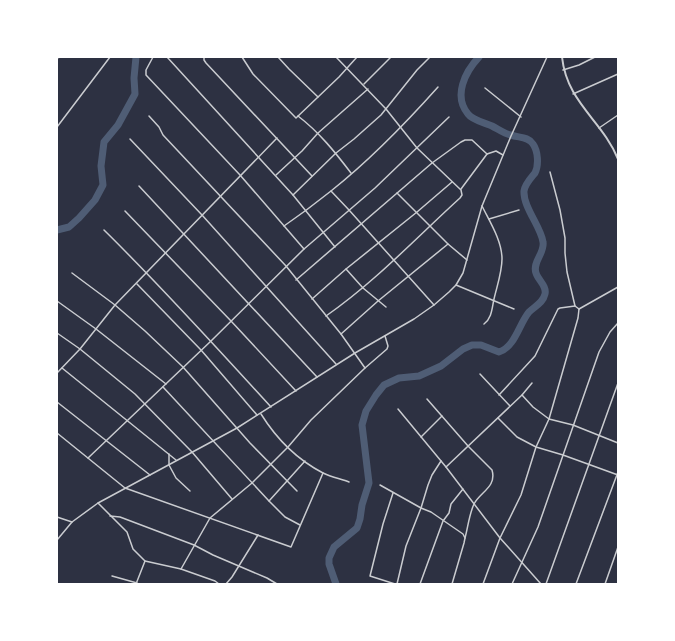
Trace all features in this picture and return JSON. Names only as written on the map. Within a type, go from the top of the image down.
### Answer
[{"type":"street","points":[[57,127],[110,57]]},
{"type":"street","points":[[153,57],[146,70],[146,75],[240,175],[304,249]]},
{"type":"street","points":[[167,57],[294,195],[335,247]]},
{"type":"street","points":[[203,57],[210,67],[296,157],[312,176]]},
{"type":"street","points":[[242,57],[252,74],[295,117],[298,116],[312,126],[336,152],[351,174]]},
{"type":"street","points":[[278,57],[318,97]]},
{"type":"street","points":[[336,57],[386,109],[417,148],[461,190]]},
{"type":"street","points":[[298,116],[357,57]]},
{"type":"street","points":[[364,85],[391,57]]},
{"type":"street","points":[[294,195],[336,152],[354,139],[386,109],[417,70],[430,57]]},
{"type":"street","points":[[57,540],[72,522],[98,503],[237,428],[336,364],[414,319],[434,305],[456,285],[468,260],[482,206],[547,57]]},
{"type":"street","points":[[562,57],[563,70],[573,94],[599,128],[618,159]]},
{"type":"street","points":[[563,70],[579,65],[595,57]]},
{"type":"street","points":[[573,94],[618,74]]},
{"type":"street","points":[[284,226],[351,174],[401,128],[438,87]]},
{"type":"street","points":[[484,88],[520,117]]},
{"type":"street","points":[[275,176],[296,157],[318,133],[368,89]]},
{"type":"street","points":[[599,128],[618,115]]},
{"type":"street","points":[[149,116],[159,128],[163,136],[286,266],[341,334],[365,368]]},
{"type":"street","points":[[88,458],[211,341],[286,266],[417,148],[449,117]]},
{"type":"street","points":[[130,138],[202,215],[336,364]]},
{"type":"street","points":[[57,373],[80,349],[115,305],[277,138]]},
{"type":"street","points":[[296,280],[432,163],[465,140],[472,140],[487,154]]},
{"type":"street","points":[[326,316],[363,288],[460,198],[462,195],[461,190],[487,154],[496,150],[503,155]]},
{"type":"street","points":[[550,172],[560,210],[565,238],[565,253],[575,306],[579,309]]},
{"type":"street","points":[[312,299],[378,242],[417,212],[452,182]]},
{"type":"street","points":[[139,186],[317,377]]},
{"type":"street","points":[[331,191],[434,305]]},
{"type":"street","points":[[397,193],[448,244],[468,260]]},
{"type":"street","points":[[482,206],[498,240],[502,257],[500,274],[490,316],[484,324]]},
{"type":"street","points":[[489,219],[519,210]]},
{"type":"street","points":[[125,211],[296,391]]},
{"type":"street","points":[[104,230],[146,272],[271,407]]},
{"type":"street","points":[[341,334],[448,244]]},
{"type":"street","points":[[346,269],[363,288],[386,308]]},
{"type":"street","points":[[72,274],[115,305],[145,331],[183,368],[270,464],[297,491]]},
{"type":"street","points":[[137,284],[201,350],[257,415]]},
{"type":"street","points":[[456,285],[514,309]]},
{"type":"street","points":[[579,309],[618,287]]},
{"type":"street","points":[[57,301],[96,329],[166,384]]},
{"type":"street","points":[[499,395],[535,356],[558,309],[575,306]]},
{"type":"street","points":[[483,584],[500,538],[521,495],[536,447],[549,419],[578,318],[579,309]]},
{"type":"street","points":[[512,584],[538,527],[598,352],[610,332],[618,323]]},
{"type":"street","points":[[57,333],[80,349],[116,378],[144,404],[192,452],[232,499]]},
{"type":"street","points":[[181,569],[210,518],[252,483],[288,447],[311,420],[387,349],[388,346],[385,336]]},
{"type":"street","points":[[62,368],[176,460]]},
{"type":"street","points":[[480,374],[510,406]]},
{"type":"street","points":[[446,467],[522,395],[532,383]]},
{"type":"street","points":[[546,584],[598,435],[618,383]]},
{"type":"street","points":[[163,387],[269,501],[285,517],[300,525]]},
{"type":"street","points":[[522,395],[533,407],[549,419],[573,426],[618,443]]},
{"type":"street","points":[[427,399],[468,446],[492,470],[494,475],[489,488],[474,503],[452,584]]},
{"type":"street","points":[[57,402],[150,476]]},
{"type":"street","points":[[398,409],[446,467],[500,538],[541,584]]},
{"type":"street","points":[[261,413],[273,432],[305,461],[323,473],[349,482]]},
{"type":"street","points":[[421,437],[442,416]]},
{"type":"street","points":[[498,418],[516,437],[536,447],[618,475]]},
{"type":"street","points":[[57,433],[125,488],[291,547],[323,473]]},
{"type":"street","points":[[169,454],[168,465],[176,478],[190,491]]},
{"type":"street","points":[[269,501],[305,461]]},
{"type":"street","points":[[393,493],[383,524],[370,576],[396,584],[406,546],[421,508],[424,495],[432,475],[441,461]]},
{"type":"street","points":[[576,584],[618,472]]},
{"type":"street","points":[[380,485],[431,512],[463,534],[465,538]]},
{"type":"street","points":[[420,584],[443,521],[449,513],[451,504],[463,489]]},
{"type":"street","points":[[98,503],[127,532],[133,549],[145,561],[181,569],[215,581],[219,584]]},
{"type":"street","points":[[110,516],[120,517],[194,545],[277,584]]},
{"type":"street","points":[[57,517],[72,522]]},
{"type":"street","points":[[226,584],[258,535]]},
{"type":"street","points":[[605,584],[618,547]]},
{"type":"street","points":[[112,576],[137,583],[145,561]]},
{"type":"waterway","points":[[57,230],[69,227],[79,218],[95,200],[103,185],[101,166],[104,142],[118,125],[135,94],[134,78],[136,57]]},
{"type":"waterway","points":[[336,584],[329,564],[329,558],[334,547],[357,528],[360,519],[362,505],[369,483],[362,425],[366,411],[376,395],[384,385],[399,378],[419,376],[441,366],[463,349],[472,345],[481,345],[499,352],[513,340],[525,317],[541,302],[545,294],[545,288],[537,276],[535,269],[543,246],[542,236],[524,197],[525,188],[536,170],[536,150],[531,141],[506,134],[492,126],[476,120],[468,114],[461,100],[461,92],[465,77],[479,57]]}]
